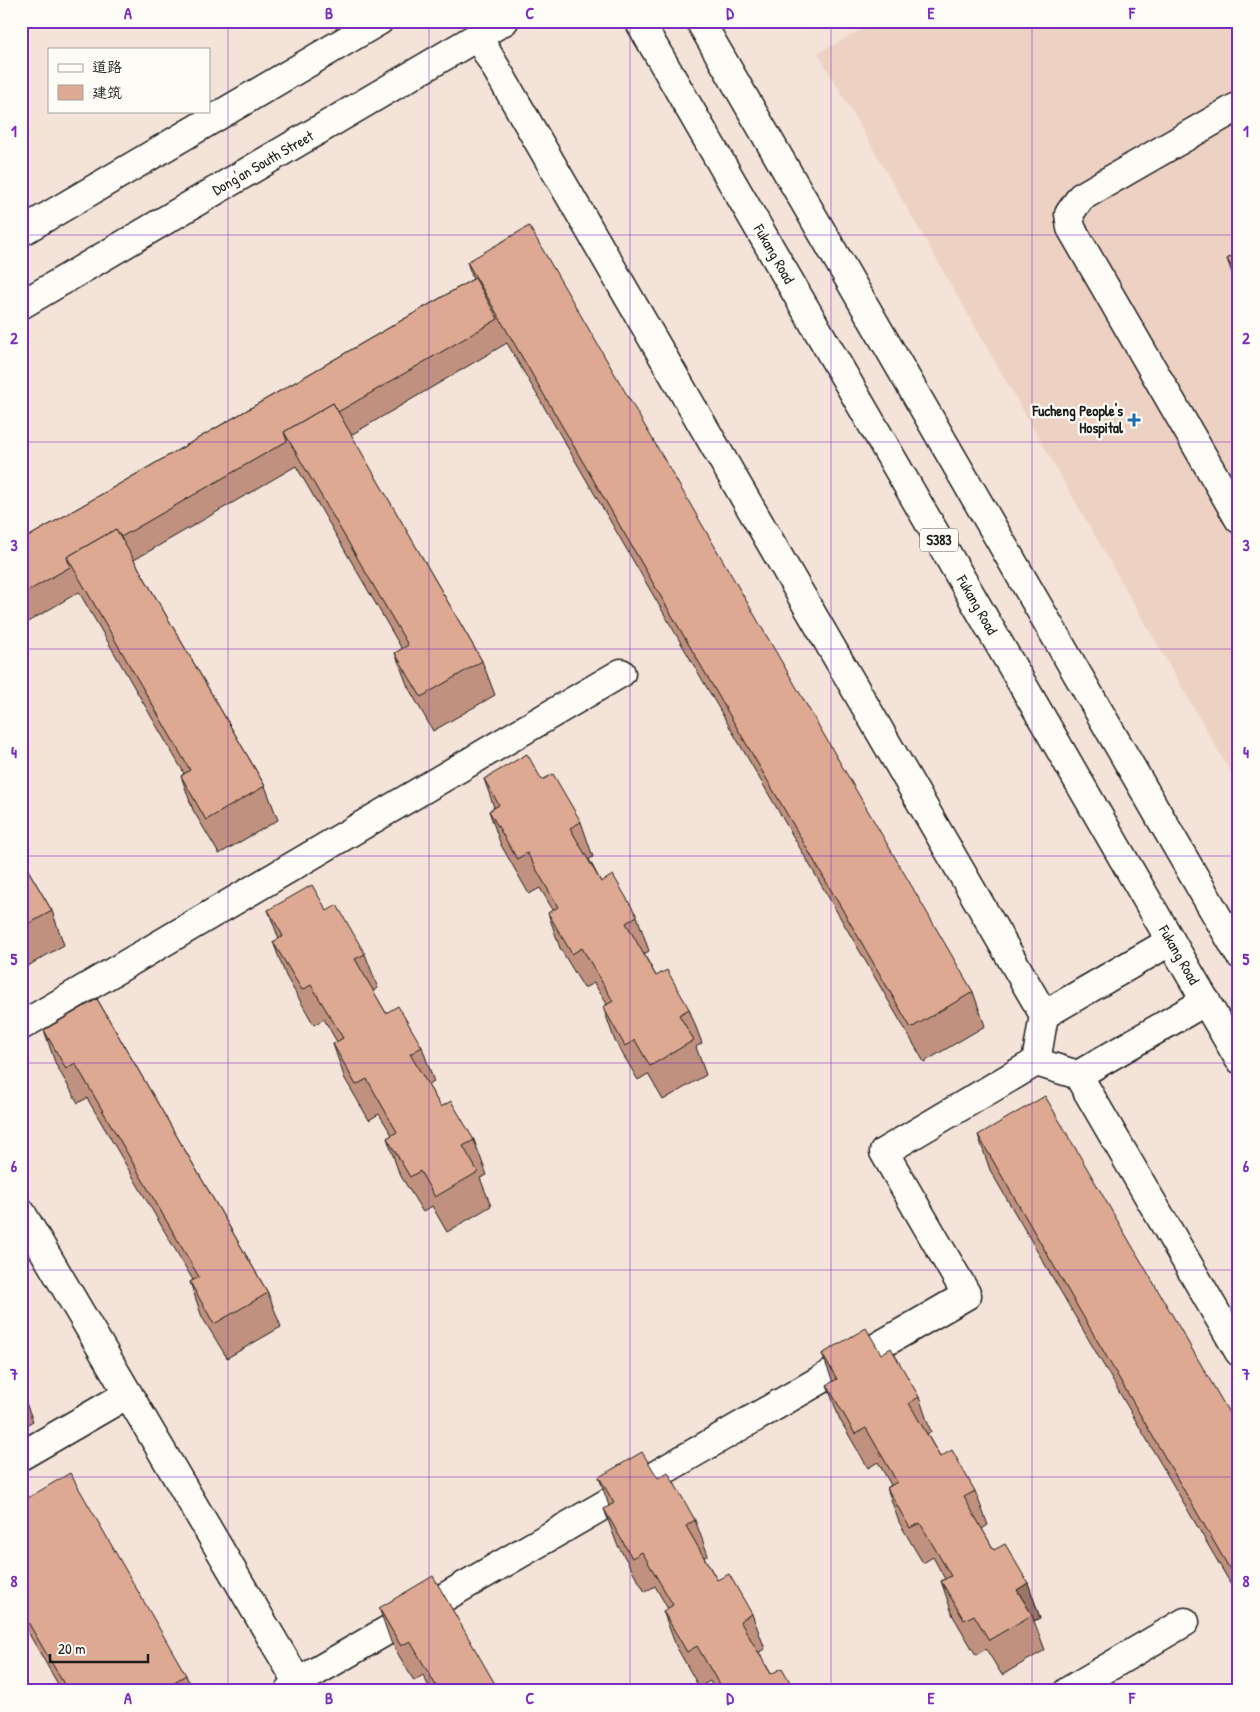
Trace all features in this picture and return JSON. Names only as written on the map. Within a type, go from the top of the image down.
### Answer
[{"type":"main road","points":[[21,232],[379,21]]},
{"type":"main road","name":"Dong'an South Street","points":[[21,305],[504,21]]},
{"type":"main road","name":"Fukang Road","points":[[639,21],[1239,1059]]},
{"type":"main road","points":[[700,21],[1239,954]]},
{"type":"main road","points":[[478,37],[1044,1015],[1036,1062]]},
{"type":"main road","points":[[1239,106],[1081,197],[1069,214],[1071,228],[1239,519]]},
{"type":"main road","points":[[21,1026],[621,673]]},
{"type":"main road","points":[[1044,1015],[1171,941]]},
{"type":"main road","points":[[1078,1075],[1206,1001]]},
{"type":"main road","points":[[21,1212],[297,1688],[967,1296],[884,1152],[1036,1062],[1078,1075],[1239,1352]]},
{"type":"main road","points":[[21,1456],[128,1394]]},
{"type":"main road","points":[[1068,1691],[1185,1622]]},
{"type":"shaded area","name":"Fucheng People's Hospital","points":[[877,21],[1239,21],[1239,787],[818,53]]},
{"type":"building","points":[[529,226],[973,992],[911,1028],[467,262]]},
{"type":"building","points":[[1239,252],[1239,279],[1227,259]]},
{"type":"building","points":[[475,278],[498,319],[338,412],[333,403],[284,432],[287,441],[121,537],[116,529],[67,557],[70,567],[21,595],[21,541]]},
{"type":"building","points":[[333,403],[482,661],[421,697],[395,653],[408,645],[284,432]]},
{"type":"building","points":[[116,529],[265,786],[206,820],[181,776],[190,770],[67,557]]},
{"type":"building","points":[[527,754],[542,780],[553,774],[581,822],[570,828],[601,882],[613,875],[637,916],[626,923],[656,976],[667,970],[689,1009],[679,1015],[694,1040],[650,1066],[635,1040],[625,1046],[603,1007],[613,1001],[582,948],[572,954],[548,913],[558,907],[527,853],[517,859],[489,811],[499,805],[484,779]]},
{"type":"building","points":[[21,858],[52,911],[21,928]]},
{"type":"building","points":[[312,885],[327,911],[337,905],[365,954],[355,959],[386,1013],[398,1006],[422,1047],[410,1054],[441,1107],[451,1101],[474,1140],[463,1146],[478,1172],[435,1197],[420,1171],[410,1177],[387,1138],[397,1132],[367,1079],[356,1085],[333,1044],[343,1038],[311,985],[302,990],[273,942],[283,936],[268,910]]},
{"type":"building","points":[[97,999],[268,1293],[214,1324],[190,1282],[199,1277],[75,1063],[66,1069],[44,1030]]},
{"type":"building","points":[[1045,1096],[1239,1430],[1239,1585],[978,1135]]},
{"type":"building","points":[[866,1328],[881,1354],[891,1348],[919,1397],[909,1403],[940,1457],[952,1450],[975,1491],[964,1497],[994,1550],[1005,1544],[1028,1583],[1017,1590],[1032,1615],[989,1640],[974,1615],[964,1620],[941,1581],[951,1576],[920,1523],[910,1528],[887,1488],[897,1482],[866,1428],[855,1434],[827,1385],[837,1379],[822,1354]]},
{"type":"building","points":[[642,1452],[658,1478],[668,1472],[695,1520],[686,1526],[717,1580],[729,1574],[752,1614],[740,1621],[771,1674],[782,1668],[795,1691],[723,1691],[697,1646],[687,1652],[663,1611],[673,1605],[642,1552],[632,1558],[604,1509],[614,1503],[599,1477]]},
{"type":"building","points":[[70,1473],[186,1675],[159,1691],[68,1691],[21,1610],[21,1502]]},
{"type":"building","points":[[433,1576],[499,1691],[439,1691],[410,1641],[401,1646],[379,1608]]},
{"type":"place","name":"Fucheng People's Hospital","points":[[1134,420]]}]
